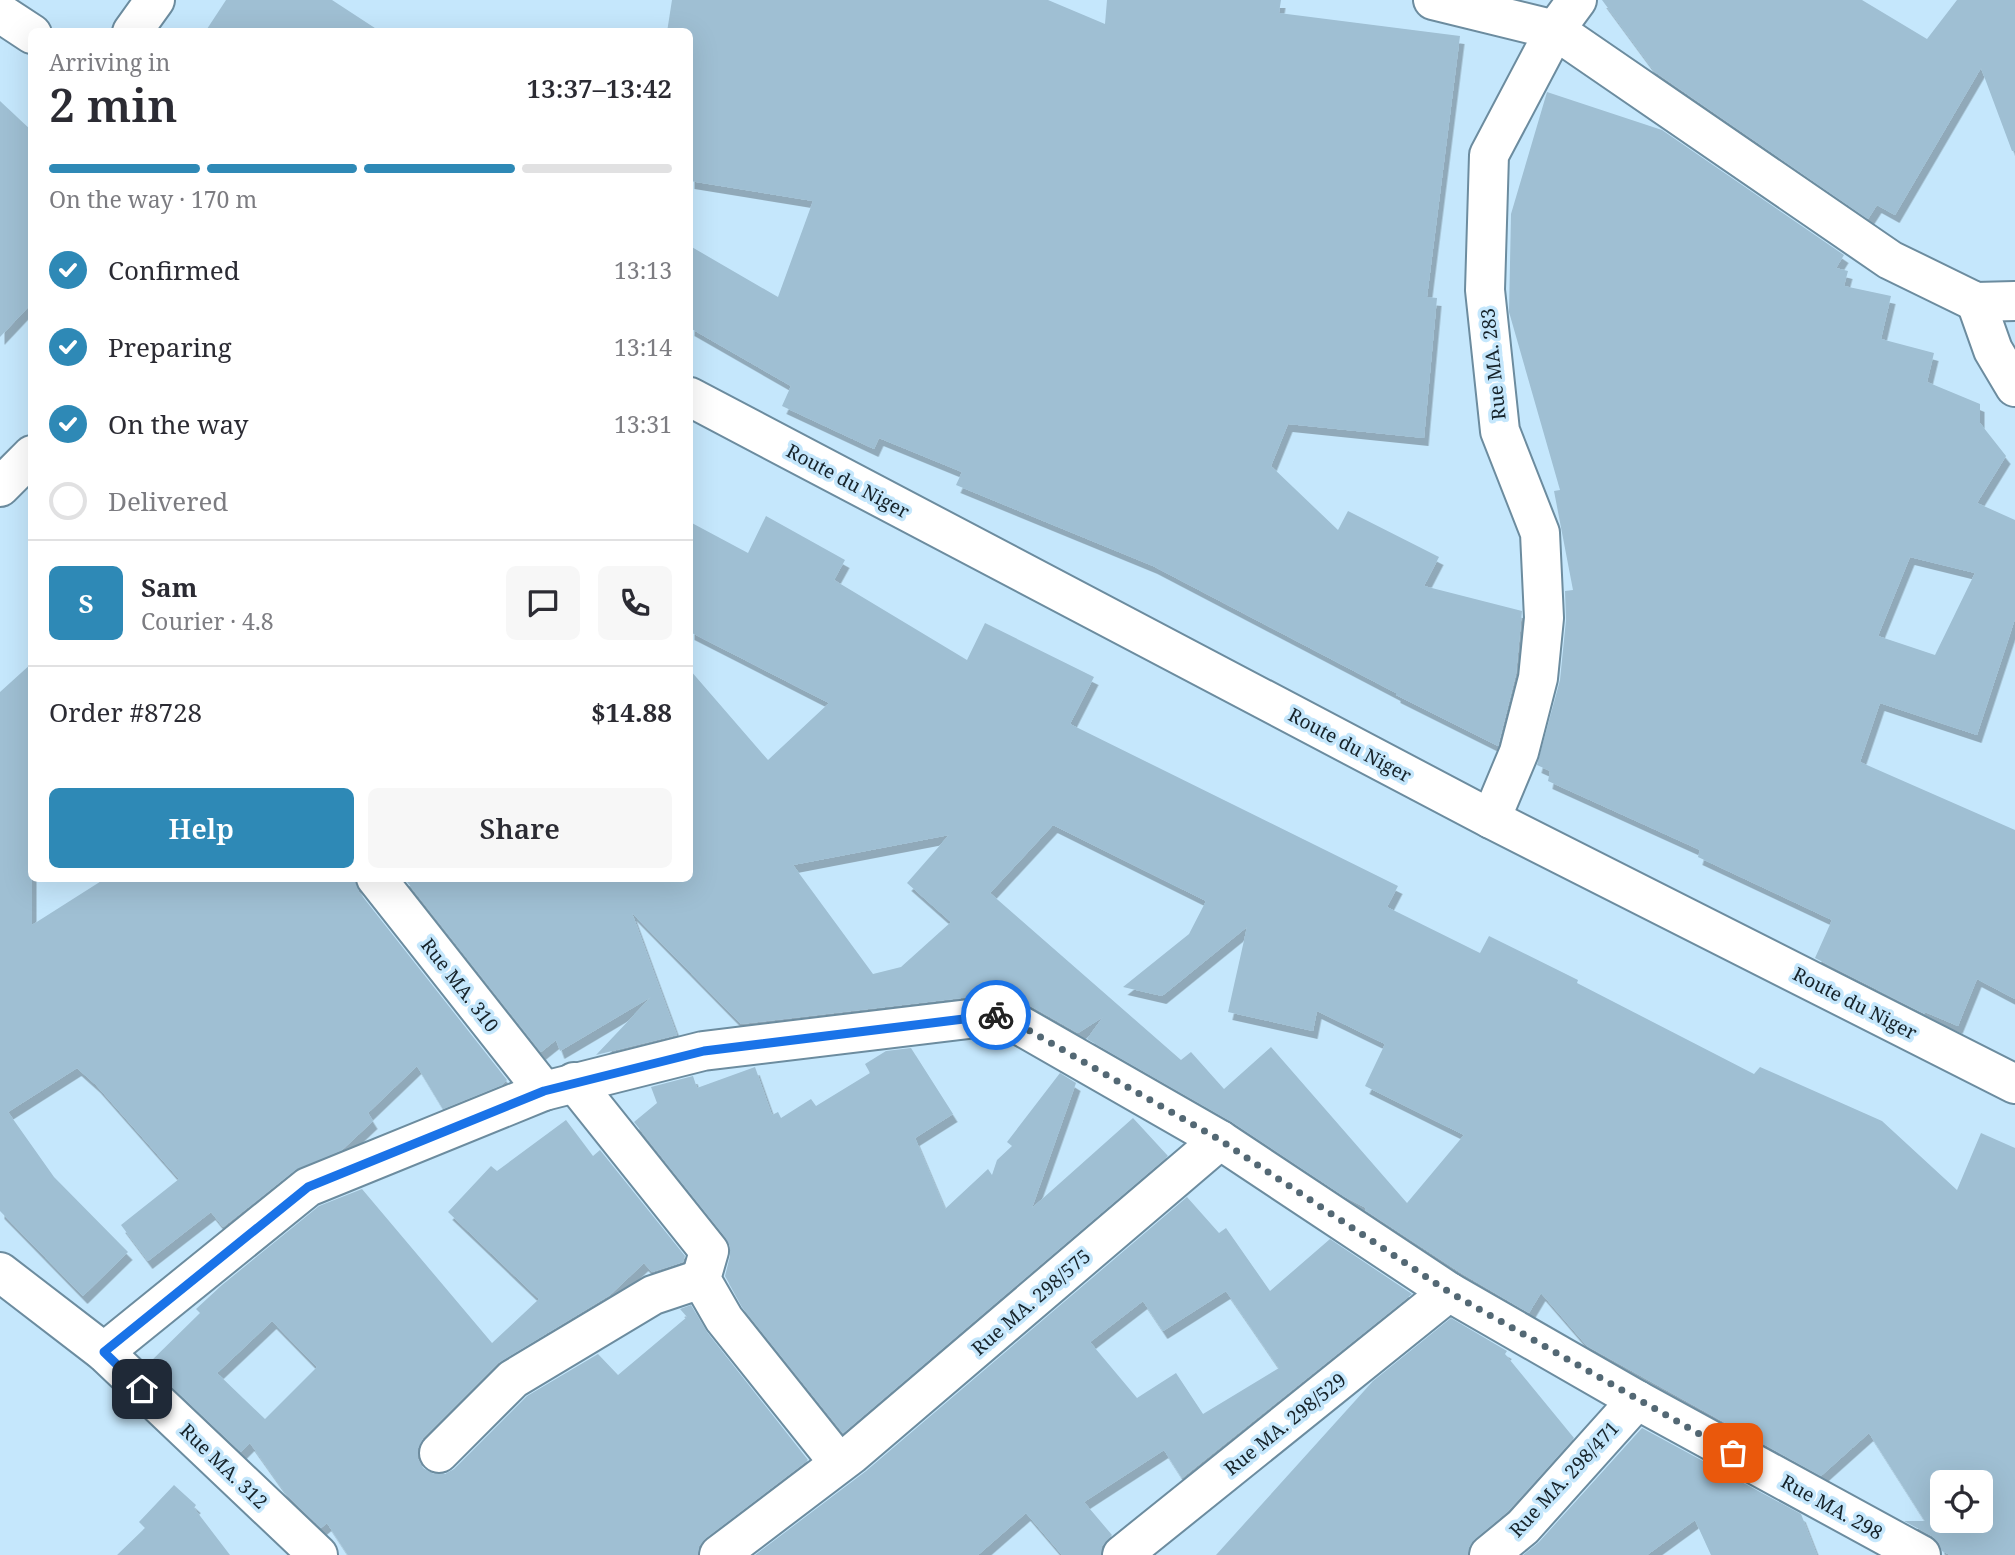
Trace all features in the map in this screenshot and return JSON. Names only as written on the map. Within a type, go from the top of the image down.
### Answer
[{"type":"street","points":[[135,28],[155,0]]},
{"type":"street","points":[[1433,0],[1566,15],[1891,261],[1976,302],[2015,301]]},
{"type":"street","points":[[0,13],[28,31]]},
{"type":"street","name":"Rue MA. 283","points":[[1491,819],[1519,752],[1538,678],[1544,618],[1540,533],[1500,431],[1485,290],[1489,155],[1566,15]]},
{"type":"street","points":[[1976,302],[1993,350],[2015,387]]},
{"type":"street","name":"Route du Niger","points":[[693,399],[1491,819],[2015,1084]]},
{"type":"street","points":[[0,487],[28,459]]},
{"type":"street","name":"Rue MA. 310","points":[[380,882],[559,1087],[709,1251],[701,1279]]},
{"type":"street","name":"Rue MA. 298","points":[[104,1352],[308,1187],[559,1087],[704,1051],[1002,1015],[1220,1140],[1449,1292],[1899,1550]]},
{"type":"street","name":"Rue MA. 298/575","points":[[719,1555],[934,1386],[1220,1140]]},
{"type":"street","name":"Rue MA. 312","points":[[0,1272],[104,1352],[318,1555]]},
{"type":"street","points":[[439,1453],[513,1379],[653,1295],[701,1279],[724,1319],[839,1463]]},
{"type":"street","name":"Rue MA. 298/529","points":[[1122,1555],[1449,1292]]},
{"type":"street","name":"Rue MA. 298/471","points":[[1489,1555],[1523,1527],[1637,1400]]},
{"type":"building","points":[[226,0],[332,0],[375,28],[208,28]]},
{"type":"building","points":[[672,0],[1048,0],[1105,24],[1107,0],[1281,0],[1279,13],[1460,36],[1427,297],[1437,298],[1424,438],[1288,424],[1271,466],[1338,530],[1348,511],[1439,557],[1424,586],[1522,611],[1516,674],[1498,746],[1153,566],[956,485],[962,472],[879,438],[874,449],[782,406],[791,386],[693,330],[693,248],[778,297],[813,201],[693,181],[693,28],[668,28]]},
{"type":"building","points":[[1602,0],[1862,0],[1927,39],[1957,0],[2015,0],[2015,151],[2012,151],[1981,68],[1895,215],[1877,205],[1868,219],[1655,72]]},
{"type":"building","points":[[1547,92],[1662,130],[1844,255],[1836,268],[1848,271],[1844,286],[1891,296],[1881,339],[1934,353],[1927,382],[1980,404],[1980,423],[2006,456],[1977,503],[2015,520],[2015,619],[1977,735],[1880,703],[1860,762],[2015,830],[2015,999],[1977,979],[1958,1026],[1925,1014],[1815,958],[1832,920],[1698,857],[1700,850],[1548,781],[1550,771],[1537,765],[1560,680],[1566,620],[1565,591],[1573,590],[1554,491],[1560,490],[1509,312],[1511,214]],"holes":[[[1910,557],[1975,573],[1935,655],[1878,636]]]},
{"type":"building","points":[[0,101],[28,127],[28,307],[0,337]]},
{"type":"building","points":[[766,516],[845,560],[834,580],[967,660],[985,623],[1094,677],[1070,724],[1398,886],[1387,907],[1480,953],[1489,936],[1754,1074],[1760,1067],[1882,1121],[1957,1190],[1981,1133],[2015,1148],[2015,1555],[1950,1555],[1942,1551],[1932,1536],[1904,1521],[1925,1521],[1869,1433],[1821,1476],[1587,1346],[1541,1293],[1529,1313],[1461,1273],[1232,1122],[1087,1039],[1103,1017],[1078,1033],[1013,996],[992,992],[987,995],[741,1024],[632,913],[677,1035],[596,1055],[651,997],[560,1051],[556,1040],[541,1052],[407,882],[693,882],[693,673],[768,760],[829,703],[693,634],[693,524],[748,553]],"holes":[[[1053,825],[1206,901],[1189,934],[1123,987],[1162,996],[1247,927],[1228,1012],[1313,1031],[1317,1011],[1385,1044],[1365,1086],[1464,1135],[1407,1203],[1271,1047],[1224,1089],[1191,1052],[1181,1060],[990,893]],[[949,835],[907,883],[951,922],[901,967],[873,974],[793,865]]]},
{"type":"building","points":[[28,667],[28,882],[32,882],[32,925],[100,882],[356,882],[359,892],[507,1080],[502,1085],[443,1109],[417,1066],[368,1113],[373,1121],[342,1150],[295,1170],[223,1227],[211,1212],[148,1261],[121,1225],[179,1179],[96,1085],[77,1068],[8,1112],[54,1177],[128,1252],[83,1296],[0,1211],[0,692]]},
{"type":"building","points":[[911,1048],[953,1114],[915,1138],[945,1209],[988,1169],[992,1175],[997,1160],[1012,1146],[1007,1142],[1060,1073],[1076,1083],[1032,1208],[1133,1118],[1168,1156],[843,1433],[742,1307],[725,1276],[730,1256],[730,1246],[726,1238],[634,1122],[657,1103],[651,1087],[693,1076],[697,1088],[755,1067],[772,1115],[778,1112],[781,1118],[811,1099],[816,1106],[870,1073],[865,1064],[886,1051]]},
{"type":"building","points":[[566,1120],[593,1156],[600,1150],[685,1256],[683,1262],[652,1272],[644,1263],[610,1295],[498,1363],[423,1438],[418,1448],[418,1459],[423,1468],[434,1474],[445,1474],[454,1469],[527,1396],[598,1354],[618,1375],[687,1317],[680,1309],[691,1305],[707,1332],[808,1460],[706,1538],[699,1546],[698,1555],[348,1555],[327,1523],[321,1528],[287,1495],[250,1443],[241,1452],[148,1364],[200,1313],[196,1309],[222,1285],[319,1206],[362,1189],[492,1343],[539,1299],[448,1212],[491,1166],[497,1171]],"holes":[[[272,1321],[317,1367],[265,1419],[217,1373]]]},
{"type":"building","points":[[1187,1197],[1219,1233],[1226,1228],[1270,1291],[1330,1239],[1412,1294],[1182,1478],[1164,1450],[1084,1502],[1112,1535],[1102,1546],[1101,1555],[1062,1555],[1026,1513],[978,1555],[755,1555],[866,1471]],"holes":[[[1226,1291],[1279,1368],[1203,1414],[1176,1373],[1137,1398],[1090,1342],[1143,1301],[1163,1331]]]},
{"type":"building","points":[[1451,1318],[1507,1351],[1505,1354],[1574,1438],[1508,1511],[1475,1539],[1469,1547],[1468,1555],[1216,1555],[1373,1381]]},
{"type":"building","points":[[1642,1428],[1801,1514],[1817,1555],[1711,1555],[1695,1520],[1647,1555],[1523,1555],[1539,1542]]},
{"type":"building","points":[[174,1485],[196,1505],[194,1508],[230,1555],[117,1555],[145,1528],[139,1522]]},
{"type":"way so far","points":[[996,1015],[1002,1015],[1220,1140],[1449,1292],[1733,1453]]},
{"type":"route","points":[[142,1389],[104,1352],[308,1187],[544,1091],[574,1082],[704,1051],[996,1015]]}]
